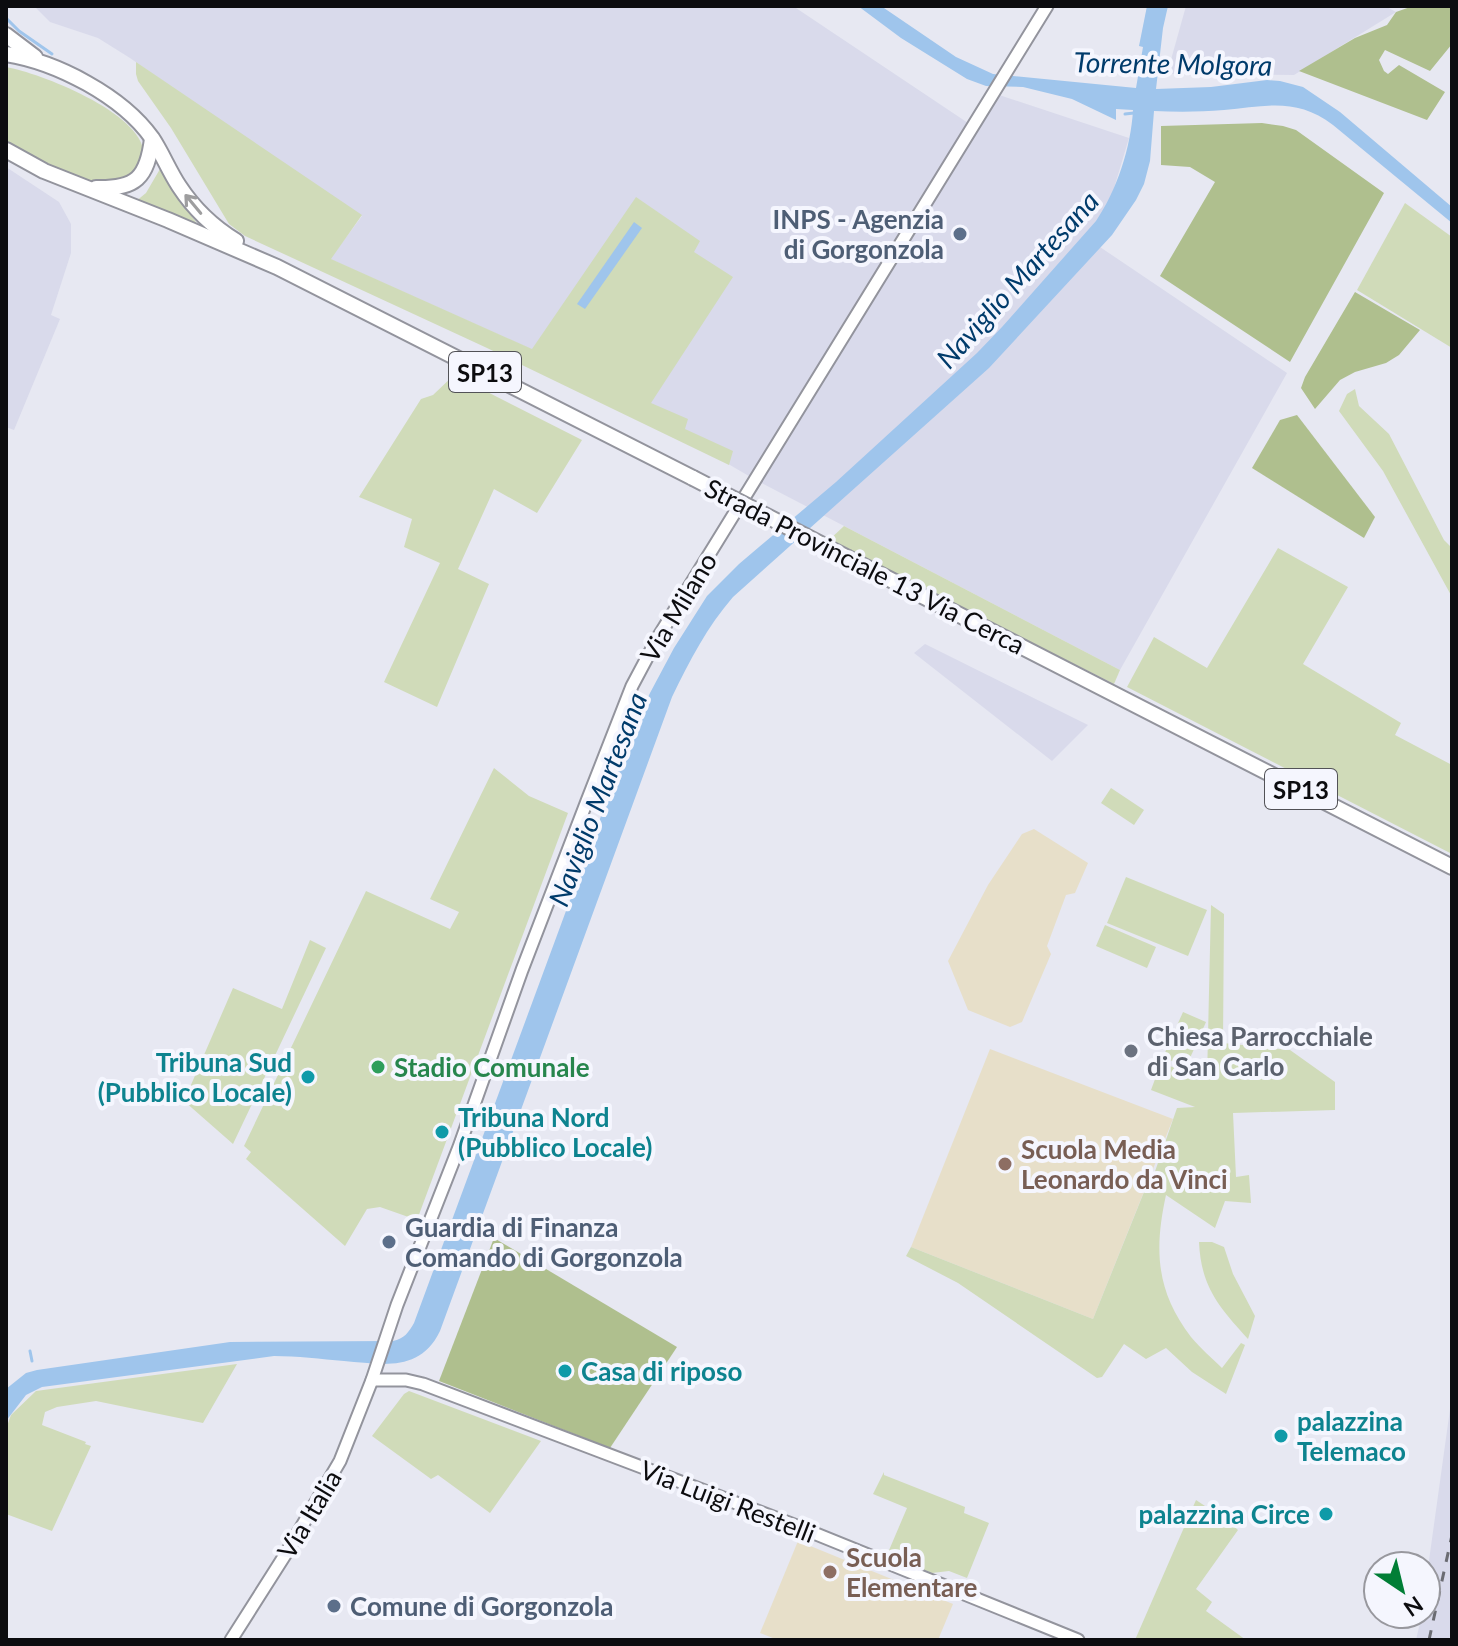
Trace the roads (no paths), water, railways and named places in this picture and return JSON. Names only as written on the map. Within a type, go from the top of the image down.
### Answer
[{"type":"main road","points":[[6,35],[45,65]]},
{"type":"main road","name":"Strada Provinciale 13 Via Cerca","points":[[8,55],[45,65],[111,98],[135,118],[152,139],[179,186],[206,219],[222,233],[277,267]]},
{"type":"main road","name":"SP13","points":[[88,188],[111,189],[134,183],[147,165],[152,139]]},
{"type":"main road","name":"Strada Provinciale 13 Via Cerca","points":[[6,150],[44,171],[277,267],[1452,867]]},
{"type":"street","name":"Via Milano","points":[[377,1367],[397,1305],[635,679],[667,622],[1047,6]]},
{"type":"street","name":"Via Italia","points":[[231,1640],[336,1471],[377,1367]]},
{"type":"street","name":"Via Luigi Restelli","points":[[372,1380],[406,1380],[423,1384],[794,1525],[1078,1640]]},
{"type":"water","points":[[858,6],[881,6],[956,57],[993,74],[1136,88],[1143,47],[1139,46],[1147,6],[1168,6],[1156,89],[1211,87],[1267,80],[1303,87],[1340,112],[1452,207],[1452,223],[1333,125],[1307,110],[1267,106],[1154,111],[1150,161],[1144,184],[1112,235],[989,368],[733,597],[700,644],[672,697],[440,1331],[432,1344],[422,1354],[398,1363],[274,1356],[42,1387],[26,1395],[6,1421],[6,1389],[26,1373],[37,1370],[230,1342],[393,1341],[408,1332],[414,1323],[632,732],[674,648],[707,596],[977,353],[1104,209],[1122,168],[1133,110],[1116,109],[1116,120],[1072,99],[1023,87],[986,86],[967,79],[901,38]]},
{"type":"water","points":[[634,222],[642,228],[585,309],[577,304]]},
{"type":"waterway","points":[[6,18],[52,54]]},
{"type":"waterway","points":[[1125,114],[1134,113]]},
{"type":"waterway","points":[[30,1351],[32,1361]]},
{"type":"railway","points":[[1429,1640],[1452,1535]]},
{"type":"place","name":"INPS - Agenzia di Gorgonzola","points":[[960,234]]},
{"type":"place","name":"Chiesa Parrocchiale di San Carlo","points":[[1131,1051]]},
{"type":"place","name":"Stadio Comunale","points":[[378,1067]]},
{"type":"place","name":"Tribuna Sud (Pubblico Locale)","points":[[308,1077]]},
{"type":"place","name":"Tribuna Nord (Pubblico Locale)","points":[[442,1132]]},
{"type":"place","name":"Scuola Media Leonardo da Vinci","points":[[1005,1164]]},
{"type":"place","name":"Guardia di Finanza Comando di Gorgonzola","points":[[389,1242]]},
{"type":"place","name":"Casa di riposo","points":[[565,1371]]},
{"type":"place","name":"palazzina Telemaco","points":[[1281,1436]]},
{"type":"place","name":"palazzina Circe","points":[[1326,1514]]},
{"type":"place","name":"Scuola Elementare","points":[[830,1572]]},
{"type":"place","name":"Comune di Gorgonzola","points":[[334,1606]]},
{"type":"water label","name":"Torrente Molgora","points":[[1173,63]]},
{"type":"water label","name":"Naviglio Martesana","points":[[1017,279]]},
{"type":"water label","name":"Naviglio Martesana","points":[[597,799]]}]
